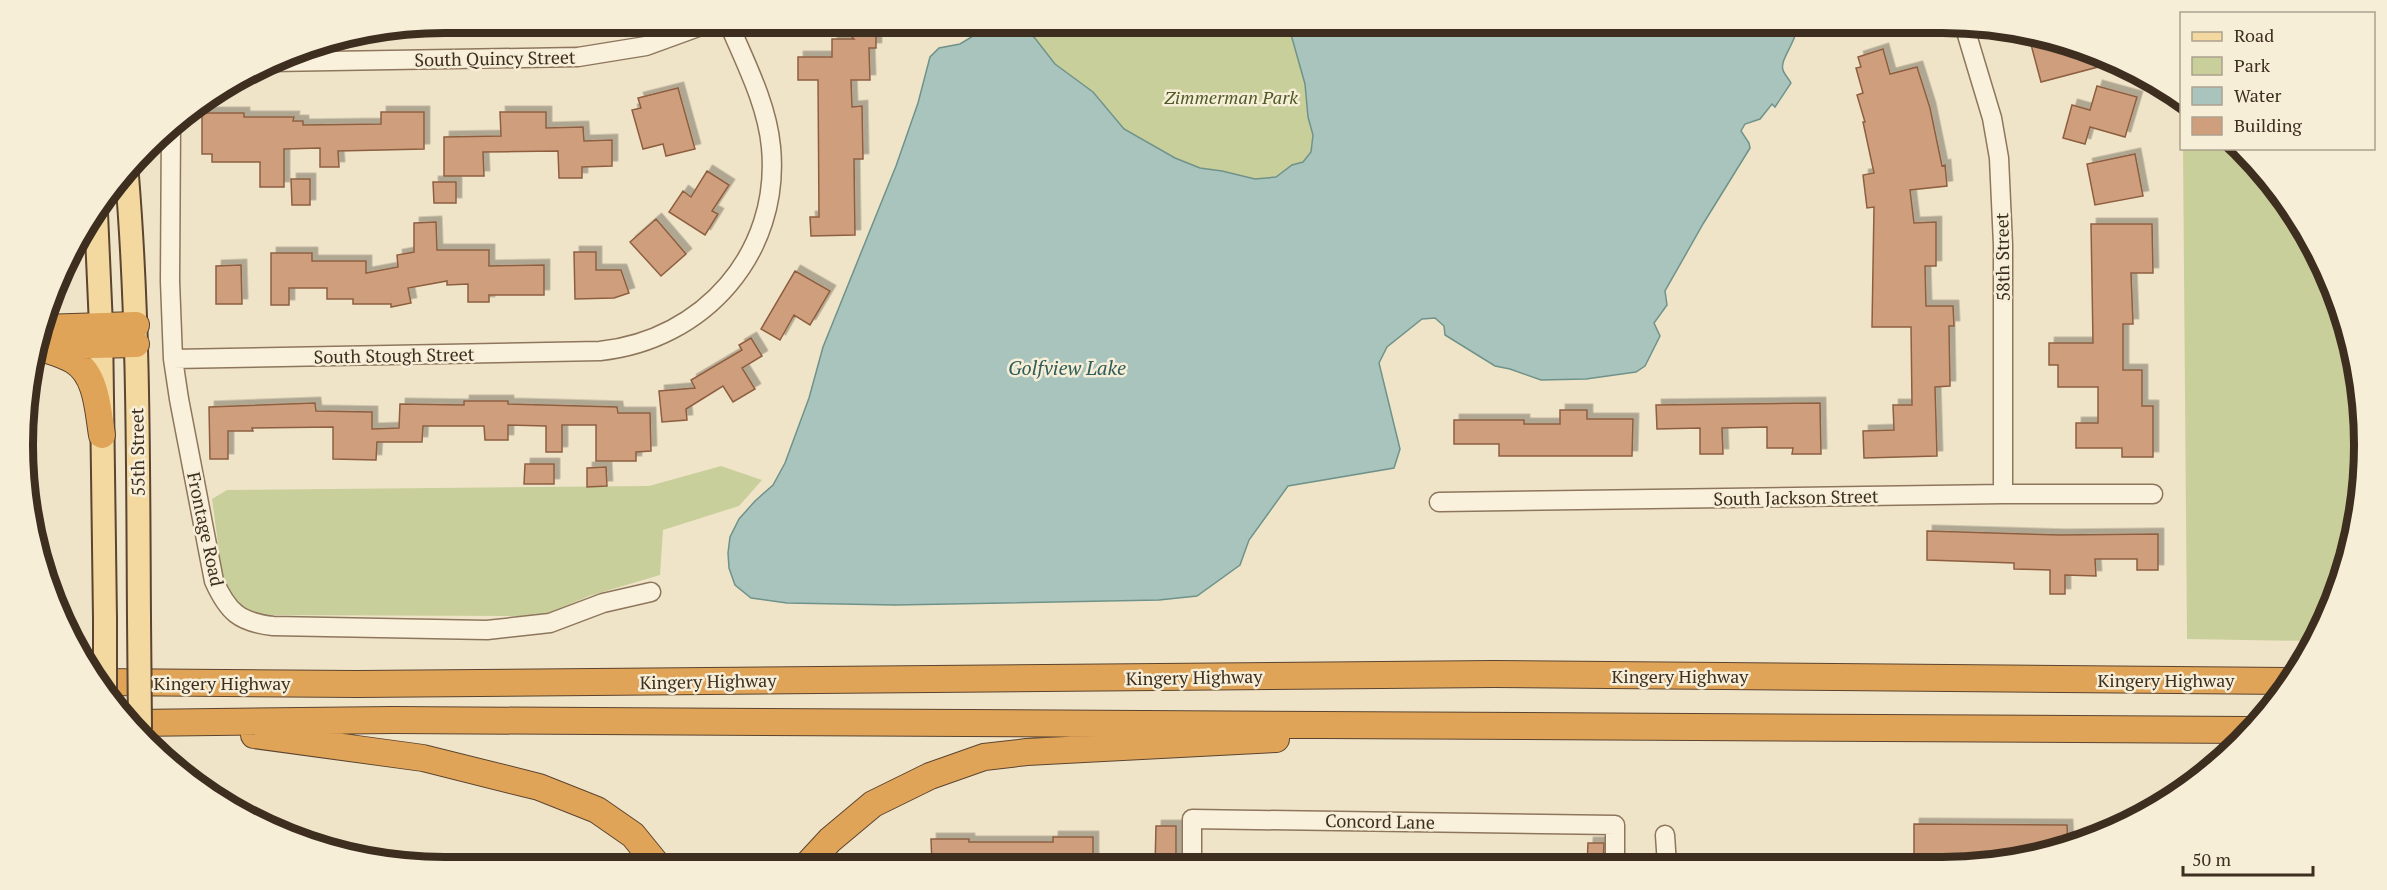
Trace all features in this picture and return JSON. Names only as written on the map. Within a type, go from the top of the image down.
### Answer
[{"type":"highway","points":[[47,339],[136,334]]},
{"type":"highway","points":[[46,344],[75,362],[86,374],[95,396],[102,435]]},
{"type":"highway","name":"Kingery Highway","points":[[108,682],[369,684],[1482,674],[2280,681]]},
{"type":"highway","points":[[141,723],[405,720],[1495,724],[2239,730]]},
{"type":"highway","points":[[168,723],[423,758],[539,787],[597,810],[633,835],[651,857]]},
{"type":"highway","points":[[814,857],[830,840],[873,804],[930,776],[984,757],[1027,752],[1238,742],[1495,724]]},
{"type":"main road","name":"55th Street","points":[[128,182],[134,255],[136,334],[140,722]]},
{"type":"main road","name":"55th Street","points":[[97,225],[102,336],[105,678]]},
{"type":"street","name":"South Quincy Street","points":[[294,62],[578,57],[646,46],[685,33]]},
{"type":"street","name":"South Stough Street","points":[[173,359],[614,350],[663,334],[714,302],[739,271],[760,231],[768,203],[772,174],[771,146],[766,119],[733,33]]},
{"type":"street","name":"58th Street","points":[[1967,34],[1992,118],[1999,158],[2003,244],[2003,494]]},
{"type":"street","name":"Frontage Road","points":[[171,137],[170,281],[173,359],[178,399],[214,581],[224,602],[238,616],[253,623],[487,630],[550,623],[603,603],[651,592]]},
{"type":"street","name":"South Jackson Street","points":[[1438,502],[2153,494]]},
{"type":"street","name":"Concord Lane","points":[[1192,857],[1192,819],[1615,825],[1616,857]]},
{"type":"street","points":[[1665,835],[1666,857]]},
{"type":"green space","name":"Zimmerman Park","points":[[1027,33],[1291,33],[1305,84],[1308,117],[1313,135],[1311,152],[1303,162],[1292,165],[1276,177],[1255,179],[1200,168],[1175,158],[1123,129],[1093,92],[1055,64],[1034,37]]},
{"type":"green space","points":[[2183,150],[2229,150],[2252,173],[2285,216],[2323,287],[2340,338],[2346,365],[2353,418],[2353,472],[2340,552],[2323,603],[2304,641],[2187,639]]},
{"type":"green space","points":[[721,466],[762,480],[739,506],[663,530],[660,575],[589,596],[543,616],[252,615],[234,604],[223,580],[212,499],[227,490],[649,486]]},
{"type":"water","name":"Golfview Lake","points":[[978,33],[1027,33],[1034,37],[1055,64],[1093,92],[1124,129],[1175,158],[1200,168],[1255,179],[1276,177],[1292,165],[1303,162],[1311,152],[1313,135],[1308,117],[1305,84],[1291,33],[1796,33],[1783,66],[1791,83],[1775,107],[1772,104],[1760,119],[1745,124],[1741,131],[1750,148],[1665,291],[1667,305],[1654,323],[1660,336],[1645,366],[1636,372],[1586,379],[1541,380],[1495,366],[1445,335],[1444,326],[1435,318],[1422,319],[1387,347],[1379,363],[1400,449],[1394,468],[1288,486],[1249,540],[1240,565],[1197,596],[1159,600],[895,605],[787,603],[751,598],[735,585],[729,568],[730,537],[739,519],[773,485],[785,463],[809,398],[823,347],[896,166],[918,103],[930,57],[939,48],[960,44]]},
{"type":"building","points":[[848,33],[874,33],[876,35],[876,48],[869,48],[870,80],[851,80],[852,107],[862,106],[863,159],[854,159],[855,235],[811,236],[810,217],[819,217],[818,80],[798,80],[798,57],[832,57],[832,39],[854,39]]},
{"type":"building","points":[[2031,43],[2103,66],[2041,82]]},
{"type":"building","points":[[1883,49],[1890,74],[1917,67],[1930,108],[1942,166],[1945,165],[1947,186],[1910,190],[1914,223],[1936,222],[1936,266],[1925,266],[1926,306],[1953,306],[1954,326],[1949,326],[1950,386],[1935,387],[1937,456],[1864,458],[1863,431],[1894,430],[1893,405],[1912,405],[1911,327],[1872,327],[1874,207],[1867,208],[1863,175],[1874,173],[1863,122],[1865,122],[1857,95],[1863,93],[1856,68],[1861,67],[1858,57]]},
{"type":"building","points":[[2097,86],[2137,97],[2125,137],[2090,127],[2085,144],[2063,138],[2072,105],[2090,110]]},
{"type":"building","points":[[678,88],[695,149],[666,156],[663,144],[643,149],[632,110],[641,108],[638,98]]},
{"type":"building","points":[[381,112],[424,112],[424,149],[338,151],[339,167],[320,167],[320,148],[284,149],[284,187],[260,187],[260,162],[212,162],[212,154],[202,154],[202,113],[244,113],[244,117],[294,117],[293,121],[303,121],[303,125],[381,124]]},
{"type":"building","points":[[500,112],[546,112],[546,128],[583,127],[584,141],[612,140],[612,166],[582,167],[582,178],[559,178],[558,151],[483,152],[484,176],[444,176],[444,137],[501,136]]},
{"type":"building","points":[[2135,154],[2143,196],[2095,205],[2087,164]]},
{"type":"building","points":[[707,171],[729,185],[712,211],[718,214],[705,235],[669,212],[683,191],[691,197]]},
{"type":"building","points":[[291,179],[310,179],[310,205],[292,205]]},
{"type":"building","points":[[433,182],[456,182],[456,203],[434,203]]},
{"type":"building","points":[[656,219],[686,254],[661,276],[630,242]]},
{"type":"building","points":[[436,222],[437,250],[489,250],[489,266],[544,265],[544,295],[489,295],[489,302],[468,302],[468,284],[447,285],[447,281],[408,288],[411,303],[391,307],[391,304],[353,304],[353,299],[327,299],[327,288],[289,288],[289,305],[271,305],[271,253],[312,253],[312,261],[366,261],[366,273],[398,267],[397,255],[414,252],[414,223]]},
{"type":"building","points":[[2091,224],[2152,224],[2153,273],[2131,273],[2133,324],[2123,324],[2123,370],[2142,370],[2142,406],[2153,406],[2153,457],[2122,457],[2122,448],[2076,448],[2076,423],[2098,423],[2098,387],[2058,387],[2058,365],[2049,365],[2049,343],[2093,343]]},
{"type":"building","points":[[574,252],[596,252],[596,270],[621,270],[629,293],[614,298],[575,299]]},
{"type":"building","points":[[241,265],[242,304],[216,304],[216,266]]},
{"type":"building","points":[[795,271],[830,291],[810,325],[794,315],[780,340],[761,329]]},
{"type":"building","points":[[751,338],[762,356],[742,368],[755,389],[733,402],[723,386],[686,409],[687,420],[662,422],[659,391],[695,388],[691,380],[742,350],[739,345]]},
{"type":"building","points":[[464,401],[617,407],[618,413],[650,413],[651,451],[636,452],[636,461],[596,461],[596,425],[562,425],[562,452],[546,452],[546,426],[508,425],[508,440],[485,440],[484,426],[423,426],[422,442],[377,442],[376,460],[333,459],[333,427],[252,428],[253,431],[228,431],[228,459],[210,459],[209,407],[315,403],[316,411],[372,412],[372,429],[399,428],[400,404],[464,405]]},
{"type":"building","points":[[1820,403],[1821,454],[1792,454],[1793,448],[1767,448],[1767,427],[1722,428],[1723,454],[1700,454],[1700,428],[1657,429],[1656,405]]},
{"type":"building","points":[[1560,410],[1587,410],[1587,419],[1633,419],[1632,456],[1499,456],[1499,444],[1454,444],[1454,420],[1524,420],[1524,424],[1560,424]]},
{"type":"building","points":[[525,464],[554,464],[554,484],[524,484]]},
{"type":"building","points":[[606,467],[607,486],[587,487],[587,468]]},
{"type":"building","points":[[1927,531],[2060,535],[2158,534],[2158,570],[2137,570],[2137,559],[2095,559],[2096,576],[2065,575],[2065,594],[2050,594],[2050,570],[2014,569],[2014,563],[1927,560]]},
{"type":"building","points":[[1914,824],[2067,825],[2068,837],[2022,849],[1969,856],[1914,857]]},
{"type":"building","points":[[1156,826],[1176,826],[1176,857],[1155,857]]},
{"type":"building","points":[[1053,837],[1093,837],[1093,857],[932,857],[931,839],[969,839],[969,842],[1053,842]]},
{"type":"building","points":[[1588,843],[1604,843],[1603,857],[1587,857]]}]
